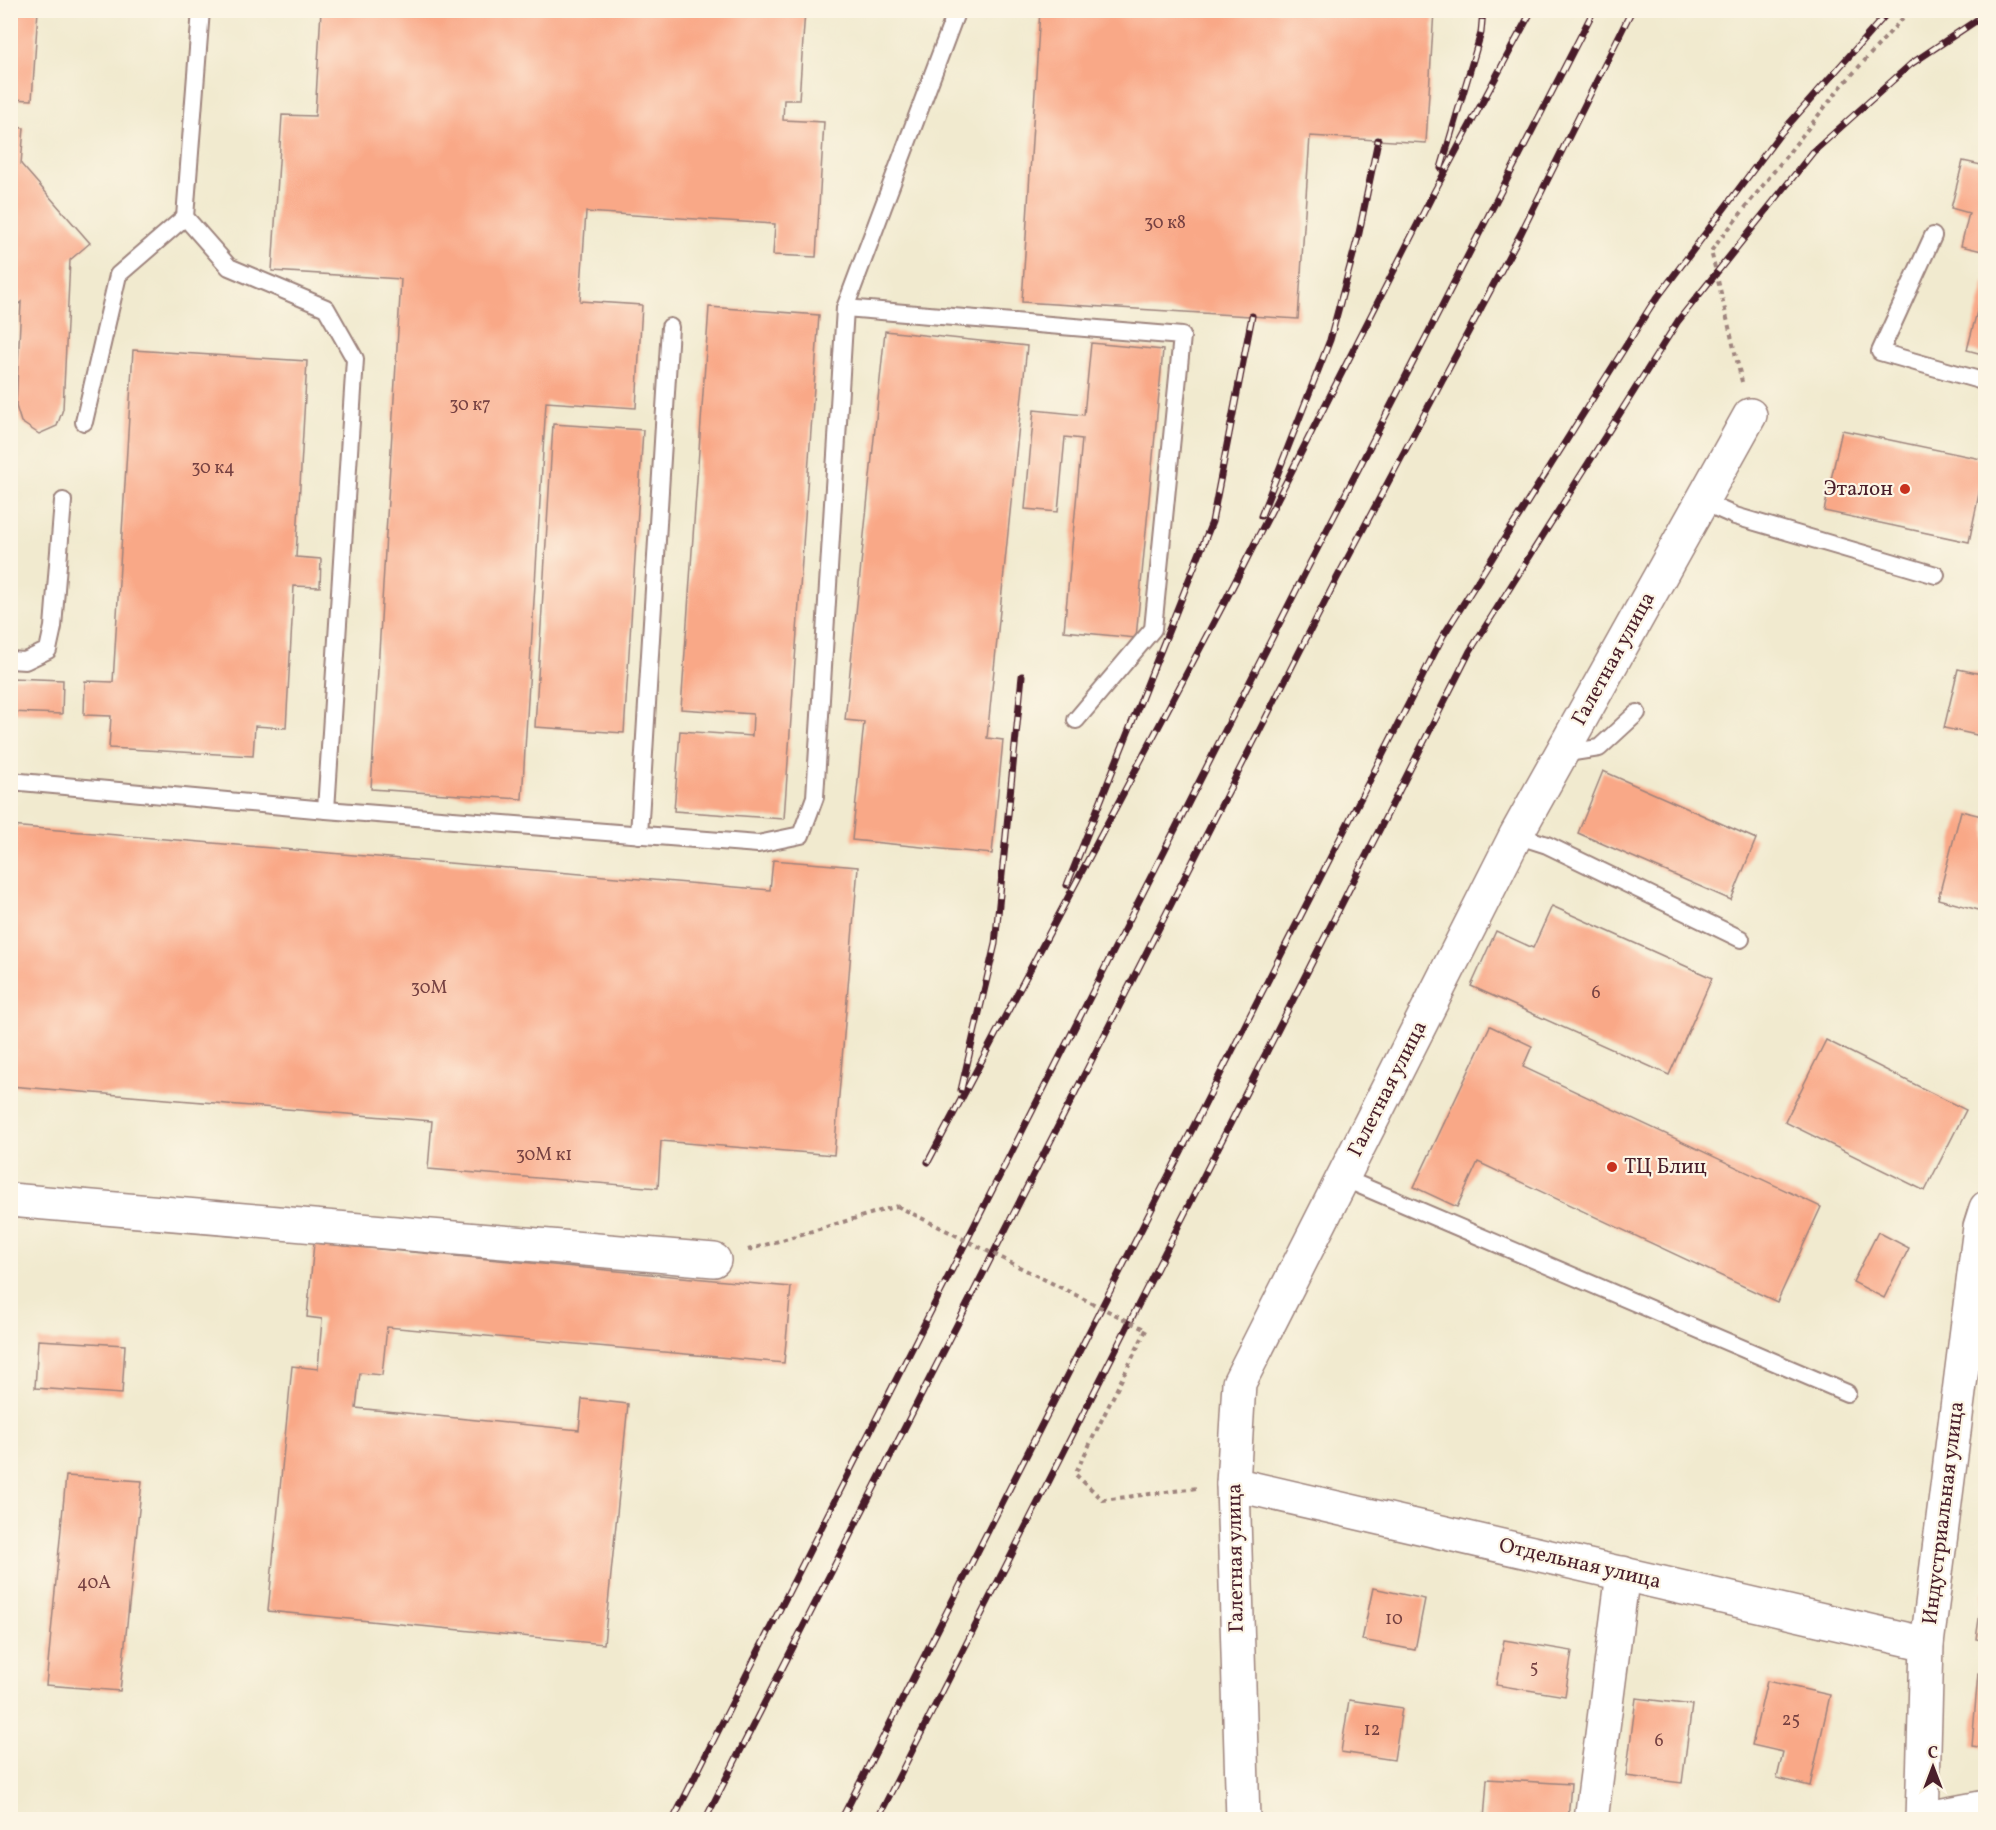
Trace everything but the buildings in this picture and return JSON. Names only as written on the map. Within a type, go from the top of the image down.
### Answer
[{"type":"street","name":"Галетная улица","points":[[1243,1820],[1233,1484],[1239,1383],[1516,835],[1750,415]]},
{"type":"street","points":[[10,1200],[714,1260]]},
{"type":"street","name":"Индустриальная улица","points":[[1922,1819],[1927,1644],[1976,1339],[1980,1227],[1986,1208]]},
{"type":"street","name":"Отдельная улица","points":[[1233,1484],[1927,1644]]},
{"type":"street","points":[[1591,1820],[1623,1574]]},
{"type":"street","points":[[1922,1819],[1986,1807]]},
{"type":"lane","points":[[84,422],[118,274],[185,217],[201,10]]},
{"type":"lane","points":[[10,781],[326,810],[758,844],[801,836],[816,797],[845,308],[957,11]]},
{"type":"lane","points":[[185,217],[229,267],[326,308],[355,359],[326,810]]},
{"type":"lane","points":[[1934,236],[1880,352],[1986,382]]},
{"type":"lane","points":[[845,308],[1182,336],[1153,629],[1076,720]]},
{"type":"lane","points":[[639,835],[669,327]]},
{"type":"lane","points":[[10,660],[25,661],[48,650],[53,627],[63,501]]},
{"type":"lane","points":[[1701,501],[1735,516],[1936,575]]},
{"type":"lane","points":[[1561,754],[1599,747],[1637,713]]},
{"type":"lane","points":[[1516,835],[1546,845],[1741,939]]},
{"type":"lane","points":[[1343,1178],[1847,1393]]},
{"type":"path","points":[[1750,415],[1711,250],[1840,88],[1910,10]]},
{"type":"path","points":[[714,1260],[897,1206],[1146,1330],[1075,1474],[1103,1500],[1233,1484]]},
{"type":"railway","points":[[1441,168],[1481,33],[1483,10]]},
{"type":"railway","points":[[928,1162],[1233,586],[1433,194],[1532,10]]},
{"type":"railway","points":[[673,1820],[1310,563],[1594,10]]},
{"type":"railway","points":[[705,1820],[1337,578],[1521,233],[1632,10]]},
{"type":"railway","points":[[841,1820],[1443,636],[1651,306],[1780,134],[1890,10]]},
{"type":"railway","points":[[877,1820],[1470,651],[1678,321],[1813,152],[1911,64],[1986,14]]},
{"type":"railway","points":[[1261,516],[1330,340],[1359,233],[1378,140]]},
{"type":"railway","points":[[1067,885],[1212,522],[1252,316]]},
{"type":"railway","points":[[961,1090],[995,944],[1022,676]]},
{"type":"place","name":"Эталон","points":[[1905,489]]},
{"type":"place","name":"ТЦ Блиц","points":[[1612,1167]]}]
